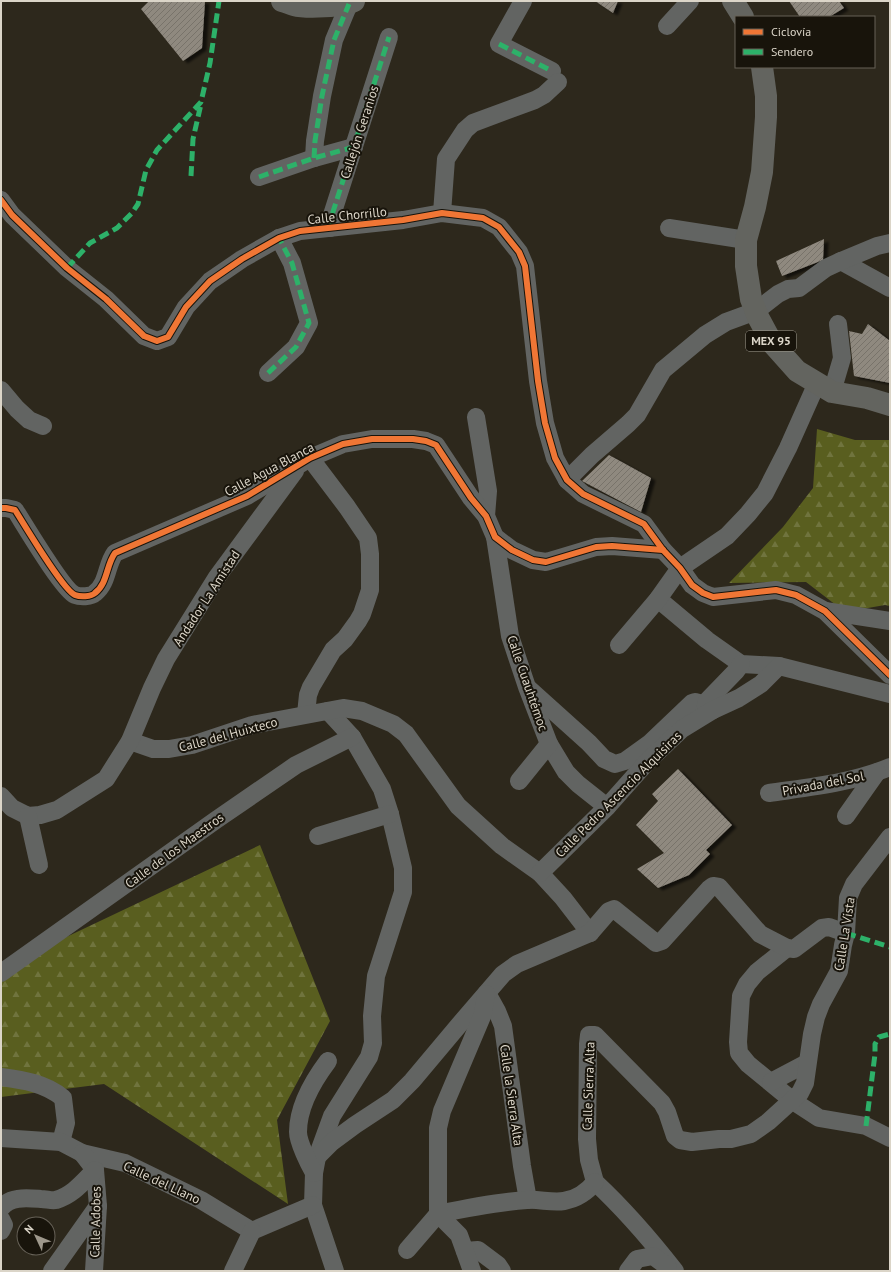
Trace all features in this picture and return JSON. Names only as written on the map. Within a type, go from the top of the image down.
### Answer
[{"type":"main road","points":[[282,1],[295,6],[324,6],[351,2]]},
{"type":"main road","points":[[733,1],[742,16]]},
{"type":"main road","name":"MEX 95","points":[[762,68],[766,96],[766,117],[762,172],[755,207],[746,240],[746,266],[751,299],[772,343],[797,371],[825,388],[890,404]]},
{"type":"street","points":[[442,213],[446,159],[465,130],[473,123],[535,100],[544,95],[555,76],[498,44],[523,1]]},
{"type":"street","points":[[667,26],[690,1]]},
{"type":"street","points":[[314,158],[321,104],[334,40],[351,2]]},
{"type":"street","name":"Callejón Geranios","points":[[330,228],[331,218],[389,37]]},
{"type":"street","points":[[259,177],[314,158],[354,147]]},
{"type":"street","name":"Calle Chorrillo","points":[[1,200],[12,215],[67,268],[106,299],[144,336],[157,341],[168,337],[186,307],[210,281],[242,259],[279,238],[300,231],[403,220],[442,213],[482,218],[499,227],[519,252],[526,266],[538,381],[545,423],[555,458],[567,480]]},
{"type":"street","points":[[669,228],[746,240]]},
{"type":"street","points":[[268,373],[296,347],[309,323],[292,263],[279,238]]},
{"type":"street","points":[[890,243],[877,246],[826,268],[799,288],[788,289],[778,294],[756,312],[726,322],[705,335],[663,370],[636,415],[567,480],[583,494],[644,524],[692,585],[703,593],[713,597],[776,590],[796,595],[825,611],[890,675]]},
{"type":"street","points":[[841,261],[890,288]]},
{"type":"street","points":[[619,645],[658,599],[680,568],[727,536],[748,514],[764,493],[788,448],[842,358],[838,324]]},
{"type":"street","points":[[1,390],[17,409],[29,420],[43,426]]},
{"type":"street","points":[[476,417],[488,491],[486,516]]},
{"type":"street","name":"Calle Agua Blanca","points":[[1,508],[15,510],[62,583],[74,594],[84,596],[94,594],[103,586],[111,559],[115,553],[247,496],[305,461],[343,444],[372,439],[414,439],[426,440],[436,445],[471,498],[486,516],[494,537]]},
{"type":"street","points":[[305,461],[348,507],[368,538],[370,554],[370,590],[362,614],[345,639],[333,650],[324,668],[311,688],[308,696],[306,714]]},
{"type":"street","name":"Andador La Amistad","points":[[28,816],[40,815],[57,810],[106,779],[130,741],[166,659],[217,577],[305,461]]},
{"type":"street","points":[[494,537],[512,550],[532,560],[546,562],[596,547],[612,546],[663,550]]},
{"type":"street","name":"Calle Cuauhtémoc","points":[[494,537],[510,636],[548,744],[566,772],[578,784],[607,807]]},
{"type":"street","points":[[658,599],[707,640],[741,664],[779,666],[890,694]]},
{"type":"street","points":[[825,611],[890,621]]},
{"type":"street","points":[[527,687],[589,743],[604,759],[615,764],[625,761],[650,743],[692,703],[695,702],[709,708],[710,696],[736,671],[741,664]]},
{"type":"street","name":"Calle Pedro Ascencio Alquisiras","points":[[540,873],[607,807],[647,762],[682,729],[709,708],[739,698],[761,684],[779,666]]},
{"type":"street","name":"Calle del Huixteco","points":[[130,741],[153,749],[169,749],[192,745],[252,725],[306,714],[343,708],[362,711],[393,724],[406,734],[458,806],[502,846],[540,873],[563,898],[590,933]]},
{"type":"street","points":[[328,711],[352,737],[382,789],[390,814],[403,868],[403,892],[376,976],[372,1016],[374,1043],[369,1057],[332,1116],[316,1165],[313,1205],[335,1271]]},
{"type":"street","name":"Calle de los Maestros","points":[[1,973],[284,773],[296,765],[352,737]]},
{"type":"street","points":[[519,781],[548,744]]},
{"type":"street","name":"Privada del Sol","points":[[770,793],[840,782],[883,769]]},
{"type":"street","name":"Privada del Sol","points":[[846,816],[883,769]]},
{"type":"street","points":[[1,796],[12,808],[28,816],[39,865]]},
{"type":"street","points":[[318,836],[390,814]]},
{"type":"street","name":"Calle La Vista","points":[[680,1140],[692,1142],[731,1139],[751,1134],[793,1101],[800,1093],[805,1083],[807,1063],[816,1017],[821,1004],[839,971],[846,933],[848,898],[854,884],[890,837]]},
{"type":"street","points":[[316,1165],[338,1138],[393,1100],[412,1081],[458,1025],[503,974],[517,964],[590,933],[609,911],[614,909],[656,943],[662,941],[713,886],[719,887],[760,934],[787,948],[794,949],[822,928],[829,927],[846,933]]},
{"type":"street","points":[[787,948],[757,972],[747,984],[741,996],[738,1053],[748,1064],[793,1101],[819,1118],[866,1126],[890,1138]]},
{"type":"street","points":[[472,1271],[459,1235],[438,1214],[438,1128],[442,1111],[484,1014],[487,993]]},
{"type":"street","name":"Calle la Sierra Alta","points":[[487,993],[503,1026],[528,1200]]},
{"type":"street","name":"Calle Sierra Alta","points":[[595,1182],[589,1160],[587,1139],[589,1035],[595,1035],[662,1103],[667,1112],[675,1136],[680,1140]]},
{"type":"street","points":[[316,1165],[307,1160],[298,1133],[302,1107],[313,1083],[328,1061]]},
{"type":"street","points":[[771,1082],[807,1063]]},
{"type":"street","points":[[1,1077],[28,1081],[54,1090],[63,1098],[66,1123],[61,1142]]},
{"type":"street","name":"Calle del Llano","points":[[1,1138],[61,1142],[82,1153],[125,1164],[201,1200],[252,1231]]},
{"type":"street","name":"Calle Adobes","points":[[82,1153],[95,1170],[98,1206],[94,1271]]},
{"type":"street","points":[[1,1219],[5,1203],[15,1199],[55,1200],[71,1194],[95,1170]]},
{"type":"street","points":[[407,1250],[438,1214],[487,1204],[528,1200],[563,1201],[578,1197],[591,1188],[595,1182],[650,1239],[674,1271]]},
{"type":"street","points":[[233,1271],[252,1231],[313,1205]]},
{"type":"street","points":[[52,1271],[98,1206]]},
{"type":"street","points":[[465,1251],[478,1250],[498,1265],[502,1271]]},
{"type":"street","points":[[628,1271],[636,1259],[653,1256],[674,1271]]},
{"type":"green space","points":[[817,429],[855,440],[890,440],[890,606],[885,605],[845,612],[806,582],[729,583],[783,527],[813,488]]},
{"type":"green space","points":[[260,845],[330,1021],[277,1120],[288,1204],[104,1084],[1,1097],[1,967]]},
{"type":"building","points":[[149,1],[205,1],[202,48],[183,61],[141,9]]},
{"type":"building","points":[[595,1],[618,1],[613,13]]},
{"type":"building","points":[[789,1],[839,1],[844,8],[831,16],[799,16]]},
{"type":"building","points":[[824,239],[823,260],[782,276],[776,261]]},
{"type":"building","points":[[868,324],[890,341],[890,383],[854,376],[849,331],[862,334]]},
{"type":"building","points":[[609,455],[651,478],[641,512],[582,481]]},
{"type":"building","points":[[678,769],[732,825],[706,850],[710,854],[689,875],[658,888],[637,869],[664,853],[636,825],[658,801],[652,794]]},
{"type":"marked path","points":[[67,268],[90,243],[117,228],[132,213],[138,204],[146,170],[157,150],[201,102],[210,63],[219,1]]},
{"type":"marked path","points":[[314,158],[322,96],[334,40],[349,4]]},
{"type":"marked path","points":[[330,228],[331,218],[389,37]]},
{"type":"marked path","points":[[499,44],[552,71]]},
{"type":"marked path","points":[[191,176],[193,139],[201,104]]},
{"type":"marked path","points":[[259,177],[314,158],[354,147]]},
{"type":"marked path","points":[[268,373],[296,347],[309,323],[292,263],[279,238]]},
{"type":"marked path","points":[[846,933],[890,947]]},
{"type":"marked path","points":[[866,1126],[875,1044],[879,1037],[890,1034]]},
{"type":"cycle path","points":[[1,200],[12,215],[67,268],[106,299],[144,336],[157,341],[168,337],[186,307],[210,281],[242,259],[279,238],[300,231],[403,220],[442,213],[483,218],[499,227],[519,252],[525,266],[538,381],[545,423],[555,458],[567,480],[583,494],[644,524],[692,585],[703,593],[713,597],[776,590],[796,595],[825,611],[890,675]]},
{"type":"cycle path","points":[[1,508],[15,510],[53,570],[69,590],[77,596],[88,596],[95,593],[99,589],[105,579],[115,553],[247,496],[310,458],[343,444],[372,439],[413,439],[426,441],[436,445],[471,498],[486,516],[495,537],[512,550],[533,560],[546,562],[596,547],[612,546],[663,550]]}]
